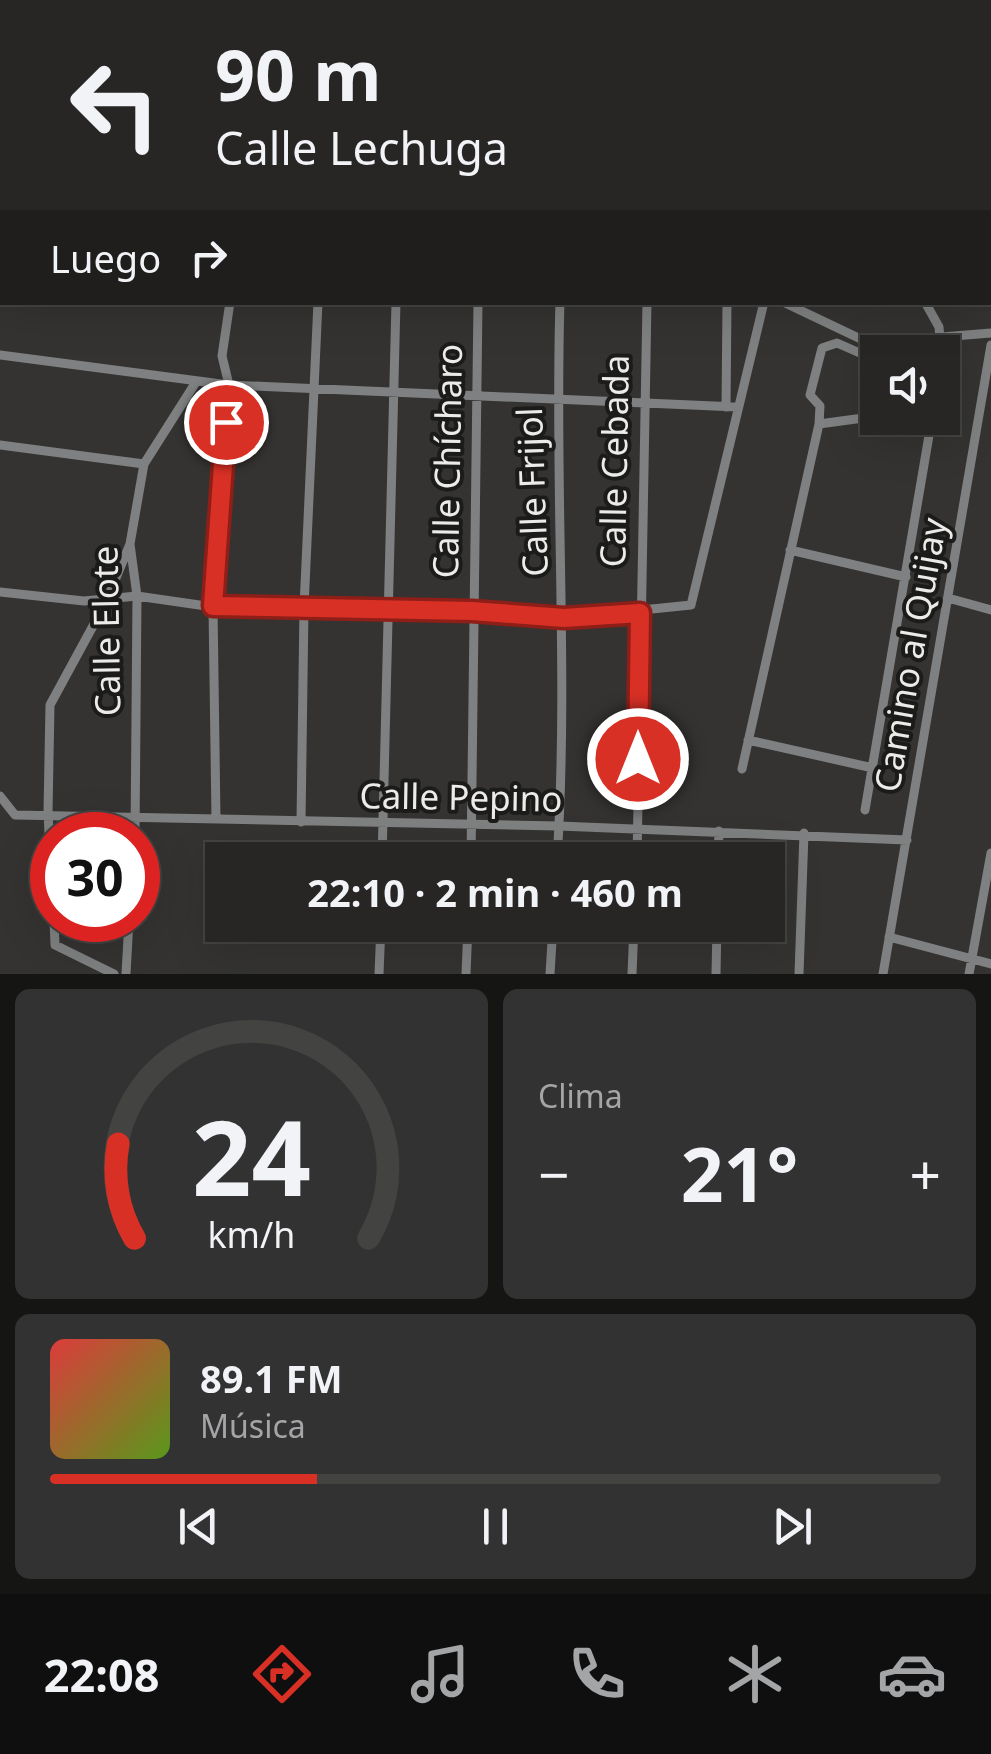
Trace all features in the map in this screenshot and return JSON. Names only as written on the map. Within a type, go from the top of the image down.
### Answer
[{"type":"street","points":[[216,819],[213,606],[229,385],[222,356],[230,305]]},
{"type":"street","points":[[301,822],[304,607],[318,305]]},
{"type":"street","points":[[383,842],[396,305]]},
{"type":"street","name":"Calle Chícharo","points":[[471,842],[478,305]]},
{"type":"street","name":"Calle Frijol","points":[[559,842],[564,618],[557,400],[560,305]]},
{"type":"street","name":"Calle Cebada","points":[[638,842],[642,401],[647,305]]},
{"type":"street","points":[[727,305],[731,407]]},
{"type":"street","points":[[0,592],[106,602],[137,596],[213,606],[472,611],[564,618],[690,605],[731,407],[763,305]]},
{"type":"street","points":[[790,305],[860,339]]},
{"type":"street","points":[[927,305],[941,332],[991,332]]},
{"type":"street","points":[[742,769],[818,424],[820,406],[810,395],[822,348],[836,343],[860,353]]},
{"type":"street","name":"Camino al Quijay","points":[[882,974],[991,344]]},
{"type":"street","points":[[0,355],[229,385],[731,407]]},
{"type":"street","name":"Calle Elote","points":[[136,812],[137,596],[130,544],[144,464],[196,382]]},
{"type":"street","points":[[818,424],[860,418]]},
{"type":"street","points":[[865,810],[929,435]]},
{"type":"street","points":[[0,445],[144,464]]},
{"type":"street","points":[[48,812],[50,706],[106,602],[130,544]]},
{"type":"street","points":[[790,550],[906,577]]},
{"type":"street","points":[[948,598],[991,610]]},
{"type":"street","points":[[748,740],[873,768]]},
{"type":"street","name":"Calle Pepino","points":[[0,796],[14,815],[30,814]]},
{"type":"street","name":"Calle Pepino","points":[[160,820],[560,826],[907,840]]},
{"type":"street","points":[[719,831],[719,842]]},
{"type":"street","points":[[800,974],[804,833]]},
{"type":"street","points":[[969,974],[991,853]]},
{"type":"street","points":[[890,937],[991,964]]},
{"type":"street","points":[[55,942],[114,974]]},
{"type":"street","points":[[126,974],[128,942]]},
{"type":"street","points":[[379,974],[380,942]]},
{"type":"street","points":[[466,974],[467,942]]},
{"type":"street","points":[[550,974],[552,942]]},
{"type":"street","points":[[632,974],[633,942]]},
{"type":"street","points":[[716,974],[717,942]]},
{"type":"route","points":[[226,422],[213,606],[472,611],[564,618],[640,613],[638,759]]}]
